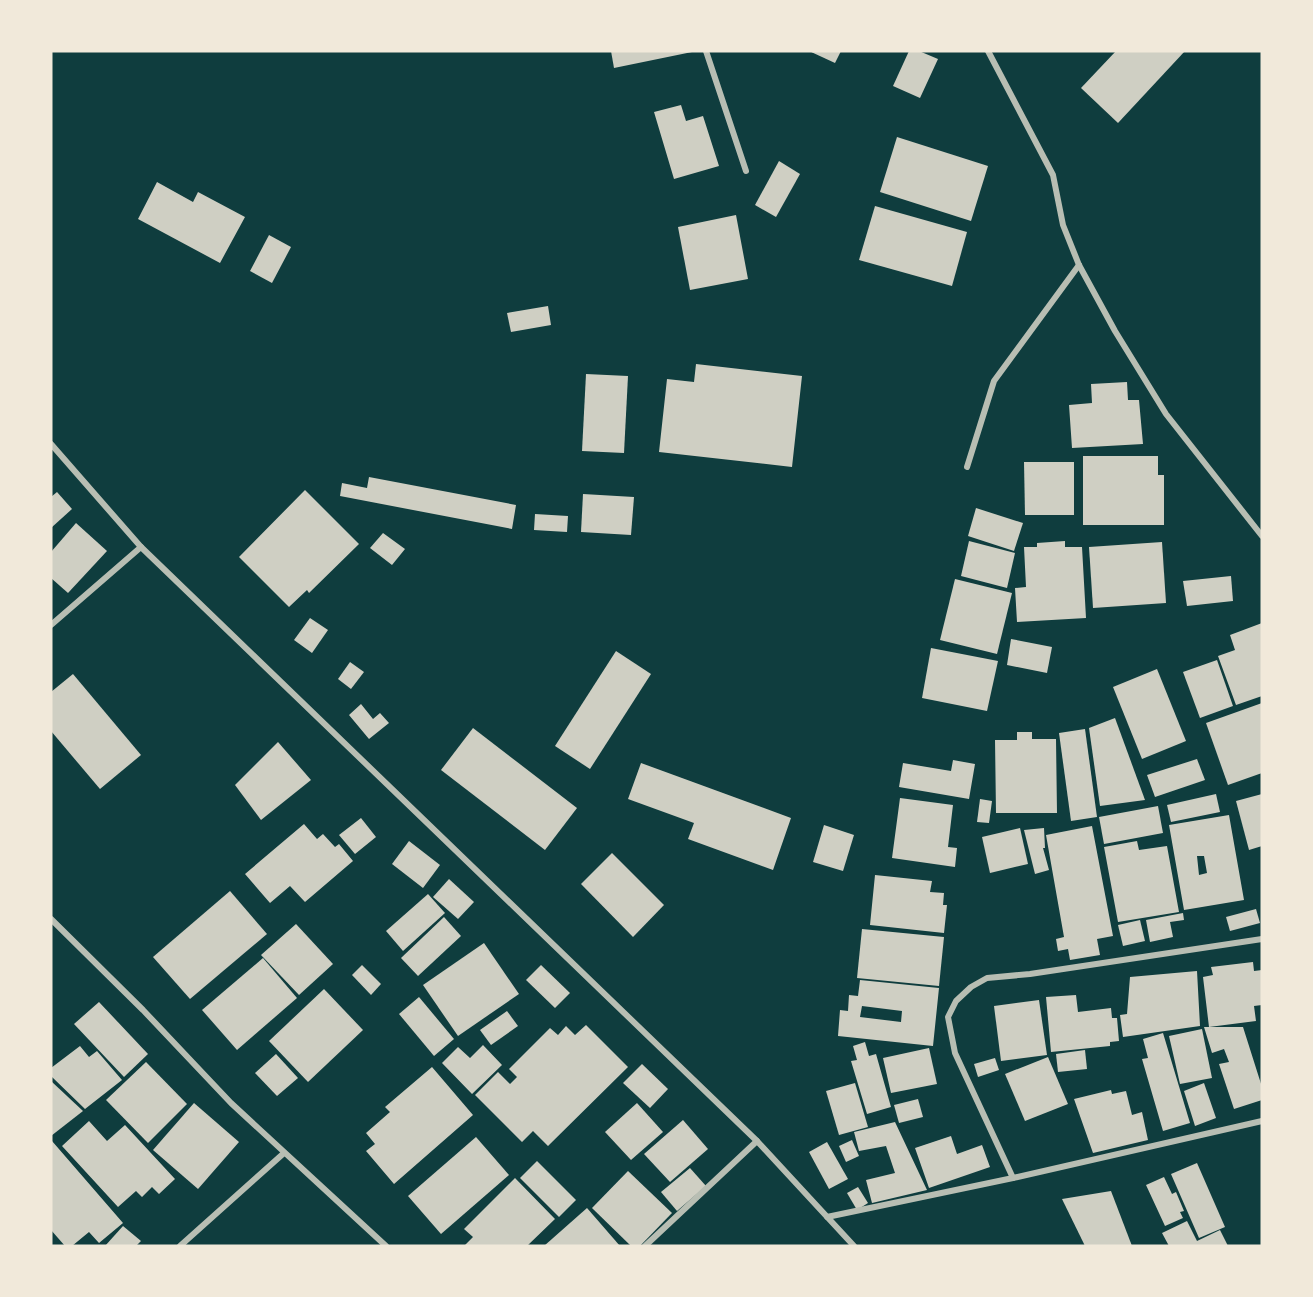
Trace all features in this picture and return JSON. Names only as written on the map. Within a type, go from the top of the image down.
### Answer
[{"type":"street","points":[[706,51],[746,171]]},
{"type":"street","points":[[988,51],[1053,175],[1063,225],[1079,265],[1115,331],[1166,414],[1262,536]]},
{"type":"street","points":[[967,468],[994,381],[1079,265]]},
{"type":"street","points":[[51,444],[141,547],[757,1141],[854,1246]]},
{"type":"street","points":[[51,625],[141,547]]},
{"type":"street","points":[[51,919],[143,1010],[231,1103],[386,1246]]},
{"type":"street","points":[[1012,1178],[955,1053],[948,1017],[956,1001],[971,987],[987,978],[1030,974],[1262,939]]},
{"type":"street","points":[[827,1217],[1262,1121]]},
{"type":"street","points":[[645,1246],[757,1141]]},
{"type":"street","points":[[180,1246],[284,1153]]},
{"type":"building","points":[[611,51],[692,51],[692,52],[614,68]]},
{"type":"building","points":[[809,51],[841,51],[835,63]]},
{"type":"building","points":[[909,51],[919,51],[938,59],[920,98],[893,86]]},
{"type":"building","points":[[1116,51],[1185,51],[1118,123],[1081,88]]},
{"type":"building","points":[[681,105],[686,121],[703,116],[719,166],[674,179],[654,112]]},
{"type":"building","points":[[897,137],[988,166],[971,221],[880,192]]},
{"type":"building","points":[[779,161],[800,174],[776,217],[755,205]]},
{"type":"building","points":[[157,182],[193,202],[198,192],[245,217],[220,263],[138,219]]},
{"type":"building","points":[[875,206],[967,232],[952,286],[859,260]]},
{"type":"building","points":[[736,215],[748,279],[690,290],[678,227]]},
{"type":"building","points":[[269,235],[291,247],[272,283],[250,271]]},
{"type":"building","points":[[548,306],[551,325],[511,332],[507,313]]},
{"type":"building","points":[[696,364],[802,376],[792,467],[659,452],[667,379],[694,382]]},
{"type":"building","points":[[586,374],[628,376],[624,453],[582,451]]},
{"type":"building","points":[[1127,382],[1128,400],[1139,400],[1143,444],[1072,448],[1069,405],[1092,403],[1091,384]]},
{"type":"building","points":[[1083,456],[1158,456],[1158,475],[1164,475],[1164,525],[1083,525]]},
{"type":"building","points":[[1024,462],[1074,462],[1074,515],[1025,515]]},
{"type":"building","points":[[369,477],[516,505],[512,529],[340,496],[342,483],[367,488]]},
{"type":"building","points":[[305,490],[359,544],[309,593],[307,590],[289,607],[239,557]]},
{"type":"building","points":[[57,492],[72,509],[51,528],[51,497]]},
{"type":"building","points":[[583,494],[634,497],[631,535],[581,532]]},
{"type":"building","points":[[976,508],[1023,523],[1014,551],[968,536]]},
{"type":"building","points":[[535,514],[568,516],[567,532],[534,530]]},
{"type":"building","points":[[76,523],[107,551],[68,593],[51,578],[51,552]]},
{"type":"building","points":[[383,533],[405,549],[392,565],[370,548]]},
{"type":"building","points":[[969,541],[1015,553],[1007,588],[961,576]]},
{"type":"building","points":[[1065,541],[1065,547],[1082,547],[1086,618],[1017,622],[1015,588],[1026,587],[1024,547],[1037,547],[1037,543]]},
{"type":"building","points":[[1162,542],[1166,603],[1093,608],[1089,547]]},
{"type":"building","points":[[1231,576],[1233,601],[1187,606],[1183,581]]},
{"type":"building","points":[[955,579],[1012,593],[997,654],[940,640]]},
{"type":"building","points":[[310,618],[328,630],[312,653],[294,640]]},
{"type":"building","points":[[1262,623],[1262,696],[1236,705],[1218,656],[1235,650],[1230,635]]},
{"type":"building","points":[[1011,639],[1052,647],[1047,673],[1007,665]]},
{"type":"building","points":[[931,648],[998,661],[987,711],[922,698]]},
{"type":"building","points":[[616,651],[651,674],[590,769],[555,746]]},
{"type":"building","points":[[1217,660],[1233,706],[1200,718],[1183,672]]},
{"type":"building","points":[[350,662],[364,672],[351,689],[338,679]]},
{"type":"building","points":[[1157,669],[1186,741],[1142,759],[1113,687]]},
{"type":"building","points":[[73,674],[141,755],[100,789],[51,731],[51,692]]},
{"type":"building","points":[[1262,703],[1262,773],[1228,785],[1206,723]]},
{"type":"building","points":[[361,704],[373,719],[380,713],[389,723],[369,739],[349,715]]},
{"type":"building","points":[[1115,718],[1145,800],[1100,806],[1089,728]]},
{"type":"building","points":[[473,728],[577,808],[545,850],[441,770]]},
{"type":"building","points":[[1085,729],[1097,817],[1071,821],[1059,733]]},
{"type":"building","points":[[1017,732],[1032,732],[1032,739],[1056,739],[1057,813],[996,813],[995,740],[1017,740]]},
{"type":"building","points":[[278,742],[311,780],[261,820],[235,785]]},
{"type":"building","points":[[1197,759],[1205,780],[1155,797],[1147,775]]},
{"type":"building","points":[[953,760],[975,764],[969,799],[899,787],[903,763],[951,771]]},
{"type":"building","points":[[641,763],[791,818],[773,870],[688,839],[694,823],[628,799]]},
{"type":"building","points":[[1216,794],[1220,812],[1171,822],[1167,805]]},
{"type":"building","points":[[1262,794],[1262,846],[1249,850],[1236,801]]},
{"type":"building","points":[[900,798],[953,805],[948,847],[957,848],[955,867],[892,858]]},
{"type":"building","points":[[980,799],[992,801],[989,823],[977,822]]},
{"type":"building","points":[[1158,806],[1163,833],[1104,844],[1099,817]]},
{"type":"building","points":[[1229,815],[1244,900],[1184,910],[1169,825]],"holes":[[[1197,856],[1204,856],[1207,873],[1199,875]]]},
{"type":"building","points":[[361,818],[376,837],[355,854],[339,835]]},
{"type":"building","points":[[304,824],[317,839],[323,834],[335,847],[339,844],[353,861],[305,902],[290,886],[270,903],[245,874]]},
{"type":"building","points":[[824,825],[854,835],[843,871],[813,862]]},
{"type":"building","points":[[1092,826],[1113,936],[1097,939],[1100,955],[1070,960],[1068,949],[1058,951],[1056,939],[1064,937],[1046,835]]},
{"type":"building","points":[[1020,828],[1028,864],[990,873],[982,837]]},
{"type":"building","points":[[1044,828],[1045,848],[1043,848],[1049,870],[1035,874],[1024,830]]},
{"type":"building","points":[[409,841],[440,865],[423,888],[392,864]]},
{"type":"building","points":[[1137,841],[1139,850],[1167,846],[1179,912],[1118,922],[1104,847]]},
{"type":"building","points":[[612,853],[664,905],[633,937],[581,884]]},
{"type":"building","points":[[875,875],[932,881],[930,892],[944,893],[943,905],[947,905],[944,933],[870,925]]},
{"type":"building","points":[[449,879],[474,902],[458,919],[433,897]]},
{"type":"building","points":[[230,891],[267,934],[190,999],[153,957]]},
{"type":"building","points":[[428,894],[445,913],[403,951],[386,931]]},
{"type":"building","points":[[1256,909],[1260,923],[1230,931],[1226,917]]},
{"type":"building","points":[[1183,913],[1184,920],[1170,922],[1173,937],[1150,942],[1146,920]]},
{"type":"building","points":[[444,917],[461,936],[418,976],[401,958]]},
{"type":"building","points":[[1140,920],[1145,941],[1123,946],[1118,925]]},
{"type":"building","points":[[296,924],[333,964],[299,995],[261,955]]},
{"type":"building","points":[[862,929],[944,937],[939,986],[857,978]]},
{"type":"building","points":[[484,943],[519,994],[458,1036],[423,985]]},
{"type":"building","points":[[263,958],[297,998],[237,1050],[202,1010]]},
{"type":"building","points":[[1253,962],[1254,971],[1262,970],[1262,1005],[1254,1006],[1256,1021],[1209,1027],[1203,977],[1213,975],[1211,967]]},
{"type":"building","points":[[362,965],[381,984],[371,995],[352,975]]},
{"type":"building","points":[[541,965],[570,993],[555,1008],[526,980]]},
{"type":"building","points":[[1197,971],[1200,1026],[1123,1037],[1120,1015],[1127,1014],[1130,977]]},
{"type":"building","points":[[860,980],[939,988],[933,1046],[838,1036],[840,1010],[848,1011],[849,995],[858,996]],"holes":[[[862,1006],[902,1011],[901,1022],[860,1017]]]},
{"type":"building","points":[[324,989],[363,1030],[308,1082],[269,1041]]},
{"type":"building","points":[[1076,995],[1078,1012],[1111,1008],[1112,1018],[1117,1018],[1119,1041],[1110,1042],[1110,1046],[1051,1052],[1046,997]]},
{"type":"building","points":[[419,997],[454,1039],[434,1056],[399,1014]]},
{"type":"building","points":[[1039,1000],[1047,1055],[1001,1061],[994,1006]]},
{"type":"building","points":[[99,1002],[148,1054],[124,1077],[74,1024]]},
{"type":"building","points":[[507,1011],[518,1026],[491,1045],[480,1030]]},
{"type":"building","points":[[586,1025],[628,1067],[548,1146],[533,1131],[522,1142],[475,1095],[498,1072],[510,1084],[517,1077],[509,1069],[550,1028],[558,1035],[566,1026],[575,1035]]},
{"type":"building","points":[[1204,1027],[1243,1027],[1262,1087],[1262,1100],[1234,1109],[1219,1064],[1229,1062],[1224,1049],[1212,1053]]},
{"type":"building","points":[[1202,1029],[1212,1078],[1180,1084],[1169,1036]]},
{"type":"building","points":[[1163,1033],[1190,1123],[1163,1131],[1142,1059],[1148,1058],[1143,1039]]},
{"type":"building","points":[[865,1042],[869,1056],[876,1054],[891,1107],[867,1114],[851,1061],[857,1060],[853,1046]]},
{"type":"building","points":[[483,1045],[502,1065],[472,1094],[442,1063],[458,1047],[470,1058]]},
{"type":"building","points":[[80,1046],[89,1057],[97,1051],[122,1080],[85,1109],[51,1076],[51,1068]]},
{"type":"building","points":[[929,1048],[937,1084],[891,1093],[883,1058]]},
{"type":"building","points":[[1085,1050],[1087,1069],[1058,1072],[1056,1054]]},
{"type":"building","points":[[276,1054],[298,1078],[277,1096],[255,1073]]},
{"type":"building","points":[[1048,1057],[1068,1104],[1025,1121],[1005,1074]]},
{"type":"building","points":[[995,1058],[999,1070],[978,1077],[974,1064]]},
{"type":"building","points":[[146,1062],[187,1104],[148,1143],[106,1100]]},
{"type":"building","points":[[642,1064],[668,1089],[650,1108],[623,1083]]},
{"type":"building","points":[[432,1067],[473,1115],[394,1184],[366,1151],[375,1144],[366,1133],[390,1112],[385,1107]]},
{"type":"building","points":[[51,1081],[83,1111],[51,1136]]},
{"type":"building","points":[[855,1083],[868,1127],[839,1135],[826,1091]]},
{"type":"building","points":[[1204,1083],[1216,1118],[1195,1126],[1184,1091]]},
{"type":"building","points":[[1111,1090],[1112,1094],[1126,1091],[1132,1115],[1142,1112],[1148,1140],[1093,1153],[1074,1099]]},
{"type":"building","points":[[918,1099],[923,1117],[899,1123],[894,1105]]},
{"type":"building","points":[[194,1103],[239,1142],[198,1189],[153,1150]]},
{"type":"building","points":[[637,1103],[663,1132],[631,1160],[605,1132]]},
{"type":"building","points":[[683,1120],[708,1149],[670,1182],[644,1154]]},
{"type":"building","points":[[89,1121],[107,1141],[125,1125],[175,1179],[159,1194],[152,1187],[142,1197],[136,1191],[118,1207],[62,1146]]},
{"type":"building","points":[[895,1122],[927,1190],[872,1203],[866,1180],[895,1173],[886,1146],[859,1151],[854,1132]]},
{"type":"building","points":[[951,1136],[957,1154],[982,1145],[990,1167],[929,1188],[915,1148]]},
{"type":"building","points":[[476,1137],[509,1175],[441,1234],[408,1196]]},
{"type":"building","points":[[852,1140],[859,1156],[846,1162],[839,1146]]},
{"type":"building","points":[[52,1141],[123,1223],[99,1243],[89,1232],[72,1246],[65,1246],[51,1230]]},
{"type":"building","points":[[827,1142],[848,1179],[829,1189],[809,1152]]},
{"type":"building","points":[[537,1161],[576,1200],[559,1217],[520,1178]]},
{"type":"building","points":[[1197,1163],[1225,1227],[1199,1238],[1171,1174]]},
{"type":"building","points":[[690,1168],[706,1186],[677,1211],[661,1192]]},
{"type":"building","points":[[628,1171],[672,1213],[640,1246],[631,1246],[592,1208]]},
{"type":"building","points":[[1164,1177],[1172,1194],[1176,1192],[1184,1211],[1180,1212],[1183,1218],[1165,1226],[1146,1185]]},
{"type":"building","points":[[515,1178],[555,1219],[527,1246],[464,1246],[473,1237],[464,1229]]},
{"type":"building","points":[[858,1187],[868,1203],[857,1210],[847,1193]]},
{"type":"building","points":[[1111,1191],[1132,1246],[1085,1246],[1062,1199]]},
{"type":"building","points":[[587,1208],[620,1246],[544,1246]]},
{"type":"building","points":[[1187,1221],[1197,1241],[1220,1230],[1228,1246],[1169,1246],[1162,1233]]},
{"type":"building","points":[[123,1226],[141,1241],[136,1246],[105,1246]]}]
